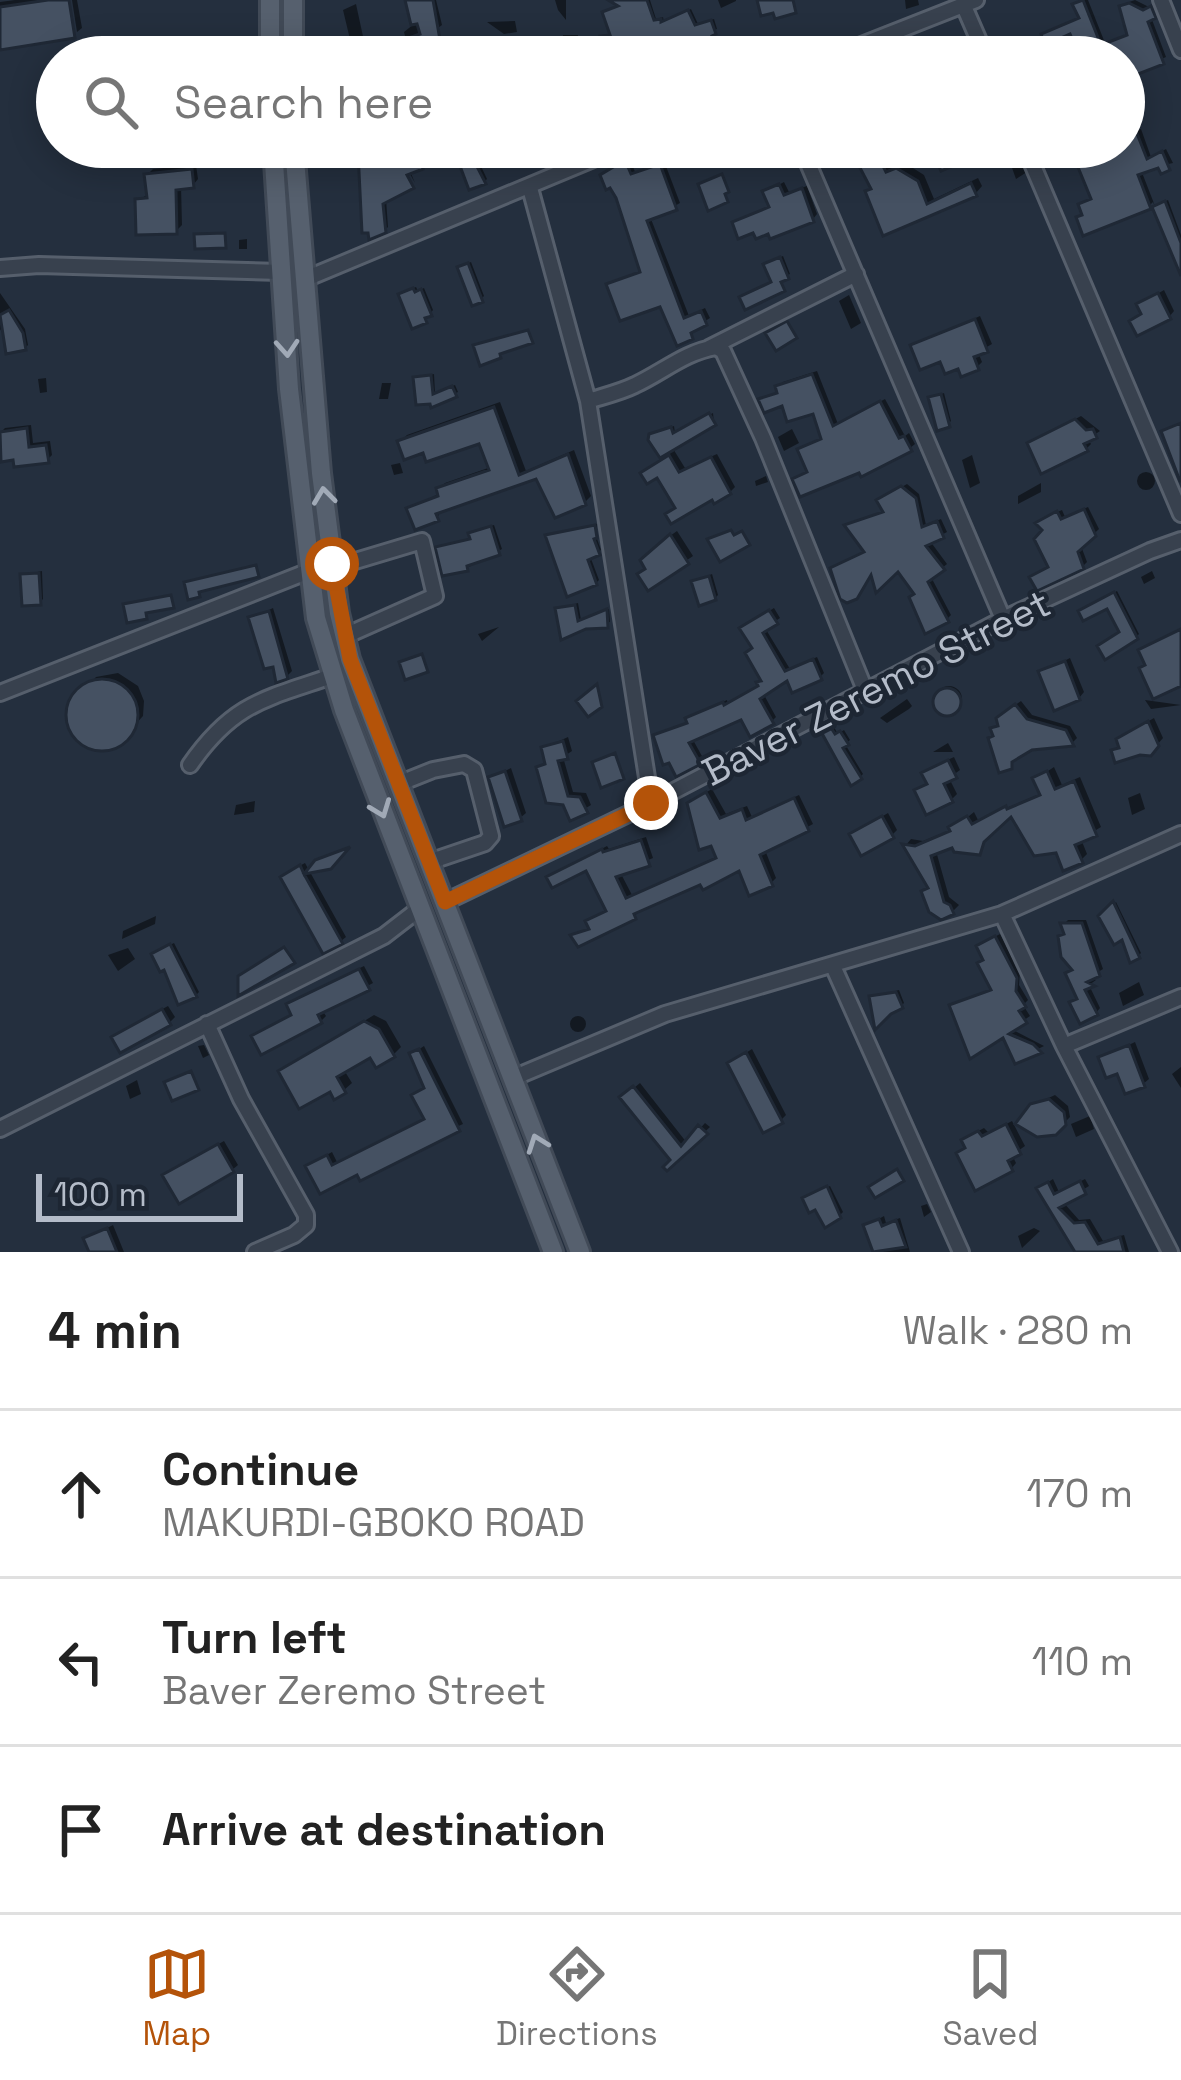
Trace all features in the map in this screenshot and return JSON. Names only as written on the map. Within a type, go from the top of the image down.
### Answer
[{"type":"main road","points":[[270,36],[271,0]]},
{"type":"main road","points":[[292,36],[293,0]]},
{"type":"main road","points":[[274,168],[309,571],[330,669],[554,1252]]},
{"type":"main road","points":[[295,168],[332,568],[350,659],[580,1252]]},
{"type":"main road","points":[[330,669],[350,659]]},
{"type":"street","points":[[1161,0],[1181,50]]},
{"type":"street","points":[[884,36],[969,2],[980,36]]},
{"type":"street","points":[[303,280],[575,168]]},
{"type":"street","points":[[809,168],[1003,619]]},
{"type":"street","points":[[1034,168],[1181,514]]},
{"type":"street","points":[[530,188],[588,401],[651,803]]},
{"type":"street","points":[[0,268],[281,272]]},
{"type":"street","points":[[588,401],[636,385],[856,274]]},
{"type":"street","points":[[710,348],[723,351],[735,372],[865,690]]},
{"type":"street","name":"Baver Zeremo Street","points":[[445,902],[651,803],[1003,619],[1181,540]]},
{"type":"street","points":[[332,568],[422,541],[435,596],[344,636]]},
{"type":"street","points":[[0,693],[309,571]]},
{"type":"street","points":[[190,765],[232,716],[330,669]]},
{"type":"street","points":[[398,784],[464,764],[474,770],[490,836],[485,843],[429,862]]},
{"type":"street","points":[[514,1078],[665,1014],[1002,914],[1181,834]]},
{"type":"street","points":[[0,1129],[384,936],[419,910]]},
{"type":"street","points":[[1002,914],[1170,1252]]},
{"type":"street","points":[[832,966],[961,1252]]},
{"type":"street","points":[[1064,1046],[1181,998]]},
{"type":"street","points":[[207,1024],[241,1099],[306,1215],[306,1226],[294,1235],[255,1252]]},
{"type":"building","points":[[69,0],[75,36],[36,36],[36,44],[0,50],[0,7]]},
{"type":"building","points":[[405,0],[433,0],[439,36],[414,36],[420,34],[417,24],[411,25]]},
{"type":"building","points":[[608,0],[647,0],[654,20],[661,22],[688,10],[695,25],[711,20],[716,34],[600,36],[610,35],[602,12],[618,6]]},
{"type":"building","points":[[757,0],[793,0],[796,13],[775,19],[773,13],[761,16]]},
{"type":"building","points":[[1083,0],[1097,36],[1042,36],[1079,18],[1072,4]]},
{"type":"building","points":[[1129,3],[1143,10],[1151,6],[1156,18],[1148,22],[1164,64],[1145,71],[1145,36],[1124,36],[1119,6]]},
{"type":"building","points":[[1162,151],[1170,170],[1161,174],[1158,168],[1138,175],[1151,209],[1083,236],[1076,217],[1082,215],[1078,204],[1091,199],[1078,168],[1145,168],[1145,154],[1147,159]]},
{"type":"building","points":[[359,168],[423,168],[407,175],[414,188],[383,204],[386,233],[369,240],[368,233],[362,233]]},
{"type":"building","points":[[461,168],[478,168],[486,184],[469,190]]},
{"type":"building","points":[[612,168],[628,168],[631,174],[661,168],[677,210],[647,221],[684,318],[701,311],[707,325],[691,333],[693,339],[677,346],[660,307],[620,321],[606,284],[640,272],[616,198],[610,188],[606,190],[600,175]]},
{"type":"building","points":[[860,168],[884,168],[886,172],[896,168],[918,181],[927,204],[971,183],[977,196],[883,236],[865,191],[871,189]]},
{"type":"building","points":[[192,169],[194,188],[176,190],[177,234],[136,235],[135,199],[147,198],[144,174]]},
{"type":"building","points":[[722,174],[728,202],[708,211],[698,184]]},
{"type":"building","points":[[779,184],[784,195],[802,188],[814,222],[770,239],[768,234],[756,239],[753,233],[738,239],[732,222],[769,207],[762,191]]},
{"type":"building","points":[[1165,201],[1181,243],[1181,276],[1152,207]]},
{"type":"building","points":[[225,233],[226,248],[195,249],[194,234]]},
{"type":"building","points":[[780,257],[789,279],[781,282],[785,291],[745,310],[739,297],[771,282],[763,264]]},
{"type":"building","points":[[468,263],[483,302],[472,306],[457,267]]},
{"type":"building","points":[[413,288],[415,292],[421,289],[432,316],[412,329],[398,294]]},
{"type":"building","points":[[1158,293],[1171,319],[1137,336],[1129,321],[1141,314],[1136,304]]},
{"type":"building","points":[[9,310],[23,333],[26,350],[6,354],[0,315]]},
{"type":"building","points":[[975,319],[988,352],[974,357],[979,370],[961,377],[958,369],[945,374],[940,362],[920,370],[910,345]]},
{"type":"building","points":[[787,321],[797,338],[776,351],[765,333]]},
{"type":"building","points":[[528,330],[533,343],[480,366],[473,345]]},
{"type":"building","points":[[812,374],[833,426],[880,401],[899,438],[904,436],[912,451],[861,477],[859,473],[800,497],[792,479],[807,472],[797,449],[821,439],[813,414],[787,422],[782,406],[764,413],[758,399],[777,393],[775,386]]},
{"type":"building","points":[[431,375],[433,394],[452,386],[457,397],[431,408],[430,404],[416,405],[413,377]]},
{"type":"building","points":[[941,394],[950,427],[937,431],[928,397]]},
{"type":"building","points":[[494,407],[519,475],[568,454],[586,505],[555,518],[536,479],[436,514],[439,521],[415,530],[406,508],[438,496],[436,488],[489,470],[479,444],[426,462],[423,453],[404,460],[397,441]]},
{"type":"building","points":[[709,413],[716,425],[660,458],[648,440],[649,434],[671,427],[673,433]]},
{"type":"building","points":[[1075,419],[1086,430],[1093,429],[1097,438],[1084,444],[1088,451],[1041,474],[1027,443]]},
{"type":"building","points":[[1181,423],[1181,481],[1180,481],[1161,431]]},
{"type":"building","points":[[27,428],[29,447],[46,445],[49,463],[14,467],[13,460],[1,462],[0,432]]},
{"type":"building","points":[[669,455],[679,472],[711,457],[731,494],[671,524],[665,514],[675,508],[657,478],[647,484],[640,473]]},
{"type":"building","points":[[901,486],[916,498],[922,527],[937,521],[944,538],[926,546],[945,570],[928,582],[949,622],[925,634],[909,597],[914,594],[898,572],[876,593],[871,575],[857,599],[847,603],[840,599],[830,568],[864,552],[844,525],[883,512],[876,500]]},
{"type":"building","points":[[1084,509],[1096,536],[1078,552],[1084,569],[1037,591],[1029,577],[1048,567],[1034,539],[1042,530],[1035,523],[1057,511],[1061,519]]},
{"type":"building","points":[[595,525],[600,555],[588,560],[597,585],[567,597],[545,535]]},
{"type":"building","points":[[491,526],[500,555],[467,566],[468,571],[442,576],[435,547],[470,539],[468,533]]},
{"type":"building","points":[[731,530],[734,535],[742,531],[750,545],[720,562],[707,539]]},
{"type":"building","points":[[670,534],[689,564],[648,591],[637,574],[645,569],[640,560]]},
{"type":"building","points":[[256,565],[259,577],[199,592],[200,597],[188,600],[184,582]]},
{"type":"building","points":[[39,573],[41,605],[22,606],[20,574]]},
{"type":"building","points":[[709,576],[716,600],[699,606],[691,581]]},
{"type":"building","points":[[1114,592],[1138,639],[1105,660],[1097,646],[1119,632],[1107,609],[1083,621],[1078,611]]},
{"type":"building","points":[[171,595],[174,608],[146,613],[147,619],[127,623],[123,604]]},
{"type":"building","points":[[575,605],[578,621],[607,609],[608,628],[586,629],[561,640],[555,608]]},
{"type":"building","points":[[769,610],[778,624],[763,633],[785,671],[813,659],[822,680],[792,693],[787,681],[760,699],[774,724],[750,737],[741,720],[689,743],[701,764],[676,777],[669,763],[663,765],[653,735],[758,686],[756,682],[761,681],[745,653],[752,648],[739,628]]},
{"type":"building","points":[[269,611],[288,679],[276,683],[273,667],[264,669],[248,617]]},
{"type":"building","points":[[1181,629],[1181,686],[1153,699],[1139,668],[1145,665],[1138,650]]},
{"type":"building","points":[[422,654],[428,672],[405,680],[399,662]]},
{"type":"building","points":[[1065,661],[1080,700],[1054,711],[1038,671]]},
{"type":"building","points":[[102,679],[127,690],[138,715],[127,740],[102,751],[77,740],[66,715],[77,690]]},
{"type":"building","points":[[597,684],[602,707],[588,717],[576,701]]},
{"type":"building","points":[[947,688],[957,692],[961,702],[957,712],[947,716],[937,712],[933,702],[937,692]]},
{"type":"building","points":[[1015,704],[1027,719],[1066,730],[1074,746],[1032,750],[1012,762],[1012,769],[999,773],[988,738],[993,736],[990,728],[998,726],[996,718]]},
{"type":"building","points":[[1148,721],[1159,746],[1151,756],[1115,763],[1111,750],[1119,748],[1116,739]]},
{"type":"building","points":[[828,723],[849,745],[843,748],[862,779],[851,786],[819,728]]},
{"type":"building","points":[[563,741],[568,759],[558,761],[568,796],[580,797],[588,813],[570,821],[563,805],[546,803],[536,767],[545,764],[541,747]]},
{"type":"building","points":[[615,753],[624,779],[601,788],[592,762]]},
{"type":"building","points":[[948,760],[957,778],[944,784],[953,802],[926,815],[914,790],[927,784],[921,773]]},
{"type":"building","points":[[505,771],[522,821],[504,827],[488,777]]},
{"type":"building","points":[[1047,771],[1055,789],[1074,781],[1097,836],[1075,845],[1083,863],[1063,871],[1056,853],[1034,856],[1011,817],[984,842],[980,855],[952,848],[931,856],[944,902],[954,914],[941,920],[929,912],[921,891],[928,888],[902,844],[915,846],[950,831],[948,827],[967,816],[972,824],[1040,795],[1032,778]]},
{"type":"building","points":[[706,792],[720,818],[742,809],[746,820],[794,798],[809,831],[760,855],[773,886],[749,896],[739,871],[703,890],[700,885],[634,914],[636,919],[578,947],[570,935],[589,929],[585,921],[606,911],[586,871],[552,888],[546,877],[602,849],[641,840],[650,866],[616,877],[626,898],[716,858],[711,846],[699,850],[687,803]]},
{"type":"building","points":[[882,816],[894,838],[861,856],[849,834]]},
{"type":"building","points":[[350,847],[331,869],[304,874],[315,860]]},
{"type":"building","points":[[300,865],[343,944],[323,954],[280,877]]},
{"type":"building","points":[[1113,901],[1140,958],[1130,963],[1122,940],[1114,945],[1098,916]]},
{"type":"building","points":[[1060,923],[1082,923],[1100,976],[1087,982],[1095,986],[1085,990],[1098,1015],[1080,1024],[1069,1002],[1077,999],[1065,973],[1072,970],[1061,957],[1058,936],[1064,934]]},
{"type":"building","points":[[995,936],[1026,1007],[1019,1011],[1027,1023],[1009,1034],[1042,1053],[1015,1064],[1003,1038],[970,1059],[949,1005],[991,990],[977,963],[983,960],[976,946]]},
{"type":"building","points":[[170,944],[197,997],[178,1005],[164,970],[160,972],[151,954]]},
{"type":"building","points":[[284,947],[295,963],[238,996],[238,976]]},
{"type":"building","points":[[359,969],[370,990],[318,1015],[322,1023],[261,1055],[251,1036],[291,1015],[286,1004]]},
{"type":"building","points":[[896,992],[903,1008],[875,1030],[869,996]]},
{"type":"building","points":[[162,1009],[171,1025],[120,1053],[111,1037]]},
{"type":"building","points":[[364,1021],[379,1029],[395,1057],[376,1068],[370,1058],[337,1077],[346,1093],[334,1100],[330,1092],[299,1109],[278,1071]]},
{"type":"building","points":[[1129,1045],[1145,1087],[1125,1094],[1117,1074],[1106,1078],[1098,1057]]},
{"type":"building","points":[[419,1049],[460,1131],[360,1181],[357,1175],[320,1194],[305,1166],[327,1155],[332,1165],[424,1119],[411,1095],[424,1088],[409,1053]]},
{"type":"building","points":[[746,1052],[783,1123],[763,1133],[727,1063]]},
{"type":"building","points":[[191,1071],[199,1090],[172,1101],[164,1082]]},
{"type":"building","points":[[633,1086],[681,1146],[698,1125],[708,1134],[667,1171],[663,1167],[670,1160],[619,1097]]},
{"type":"building","points":[[1049,1099],[1064,1112],[1066,1125],[1056,1135],[1037,1137],[1015,1124],[1030,1104]]},
{"type":"building","points":[[1006,1124],[1021,1154],[1008,1161],[1013,1171],[975,1191],[956,1153],[965,1148],[961,1140]]},
{"type":"building","points":[[218,1144],[234,1172],[179,1204],[162,1175]]},
{"type":"building","points":[[897,1169],[904,1181],[875,1198],[868,1187]]},
{"type":"building","points":[[1080,1181],[1086,1194],[1059,1208],[1074,1223],[1085,1222],[1098,1244],[1120,1237],[1124,1252],[1075,1252],[1036,1188],[1048,1182],[1054,1194]]},
{"type":"building","points":[[827,1186],[841,1218],[825,1228],[802,1198]]},
{"type":"building","points":[[879,1219],[882,1226],[896,1220],[906,1247],[873,1252],[863,1225]]},
{"type":"building","points":[[107,1228],[117,1252],[89,1252],[83,1238]]},
{"type":"route","points":[[332,564],[350,659],[445,902],[651,803]]}]
